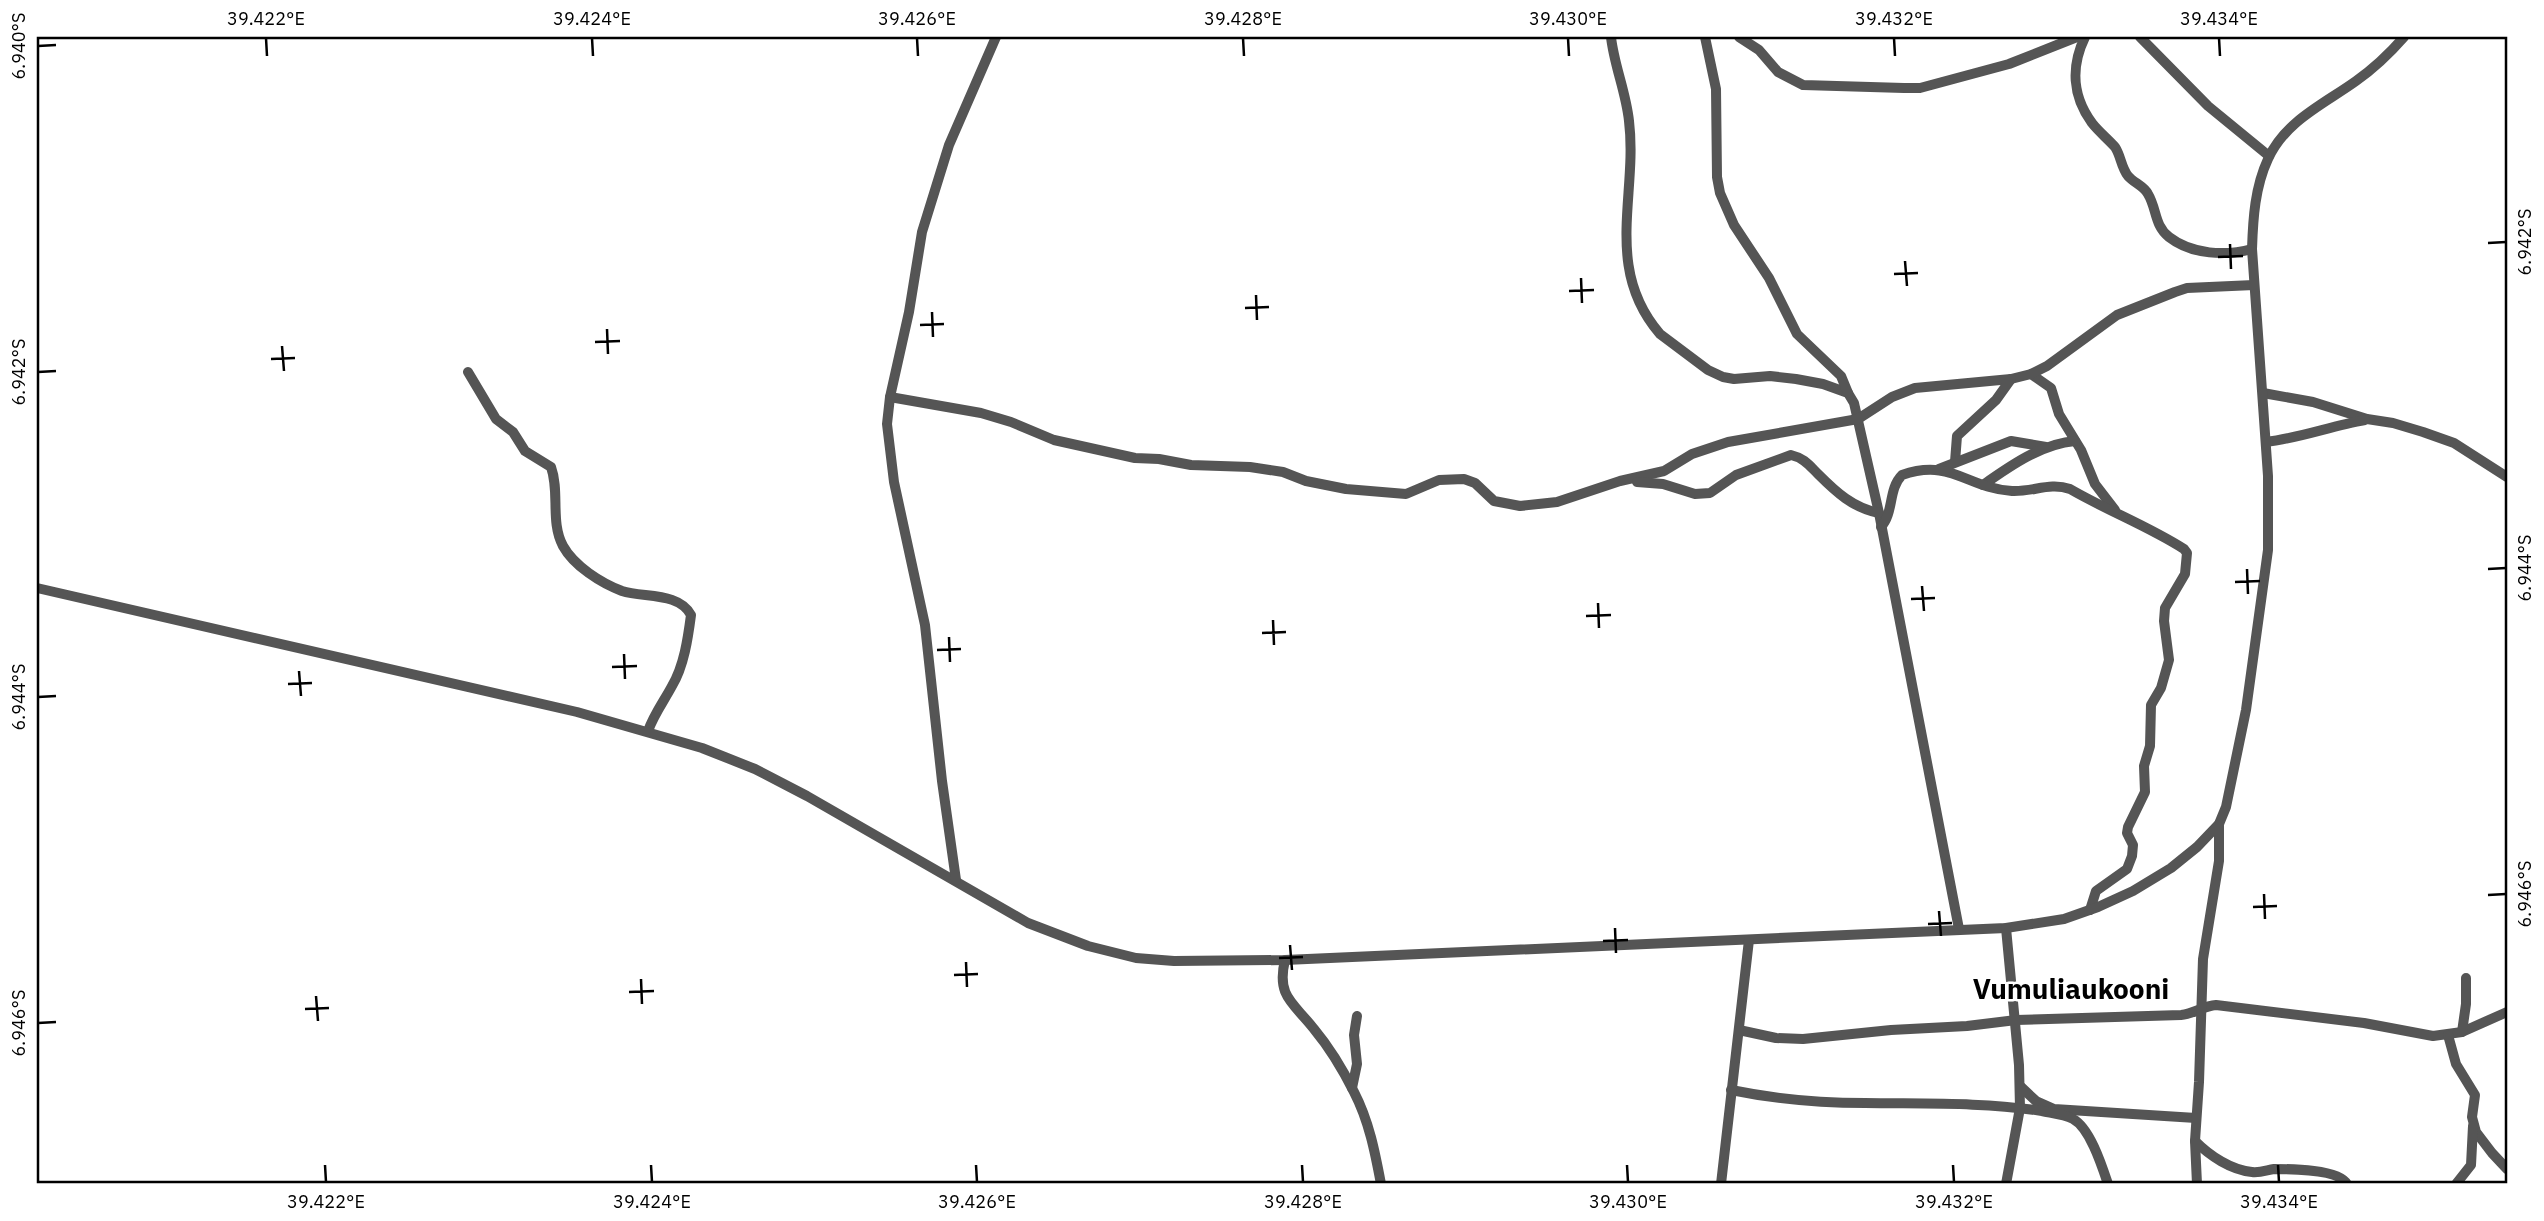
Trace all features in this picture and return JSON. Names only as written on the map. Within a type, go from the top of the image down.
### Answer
[{"type":"street","points":[[956,880],[925,625],[888,444],[890,397],[909,312],[920,242],[931,202],[949,145],[996,37]]},
{"type":"street","points":[[1611,37],[1629,121],[1626,229],[1629,267],[1636,291],[1653,325],[1660,334],[1708,370],[1723,377],[1734,379],[1770,376],[1796,379],[1849,393]]},
{"type":"street","points":[[1705,37],[1716,89],[1717,177],[1720,192],[1734,225],[1769,278],[1797,334],[1841,376],[1858,419],[1879,513],[1959,929]]},
{"type":"street","points":[[1739,37],[1759,50],[1779,72],[1803,85],[1904,88],[1920,88],[2009,64],[2077,37]]},
{"type":"street","points":[[2085,37],[2076,60],[2079,97],[2091,122],[2115,148],[2128,176],[2146,190],[2159,226],[2176,241],[2208,252],[2237,253],[2252,249]]},
{"type":"street","points":[[2140,37],[2208,106],[2269,156]]},
{"type":"street","points":[[2197,1184],[2195,1142],[2206,931],[2219,861],[2219,824],[2232,784],[2239,750],[2268,550],[2266,442],[2252,249],[2256,197],[2269,156],[2282,138],[2302,117],[2358,80],[2404,37]]},
{"type":"street","points":[[890,397],[981,413],[1054,440],[1093,450],[1191,465],[1250,467],[1283,472],[1306,481],[1346,489],[1406,494],[1439,480],[1464,479],[1475,483],[1494,501],[1520,506],[1557,502],[1620,481],[1664,471],[1692,454],[1728,442],[1858,419],[1892,397],[1915,388],[2011,379],[2031,374],[2048,366],[2117,315],[2187,288],[2254,285]]},
{"type":"street","points":[[468,372],[496,419],[513,432],[525,451],[551,467],[559,535],[570,556],[607,584],[622,591],[681,604],[691,615],[679,671],[654,714],[648,731]]},
{"type":"street","points":[[2031,374],[2050,388],[2059,414],[2095,484],[2119,514]]},
{"type":"street","points":[[1955,463],[1956,436],[1996,400],[2011,379]]},
{"type":"street","points":[[2263,393],[2312,402],[2367,419],[2409,427],[2454,443],[2507,477]]},
{"type":"street","points":[[2266,442],[2285,440],[2330,426],[2367,419]]},
{"type":"street","points":[[1881,527],[1887,519],[1895,488],[1902,475],[1939,469],[2011,441],[2046,447]]},
{"type":"street","points":[[1983,485],[2046,447],[2075,442]]},
{"type":"street","points":[[1620,481],[1652,482],[1695,494],[1710,493],[1736,475],[1791,455],[1808,463],[1850,503],[1879,513]]},
{"type":"street","points":[[1939,469],[2009,491],[2059,485],[2176,544],[2184,549],[2188,559],[2185,574],[2165,608],[2169,660],[2161,688],[2151,705],[2150,746],[2144,766],[2145,792],[2127,833],[2133,845],[2132,856],[2127,869],[2096,891],[2090,910]]},
{"type":"street","points":[[37,588],[578,712],[702,748],[755,769],[807,796],[1038,928],[1111,953],[1174,961],[1285,960],[2006,928],[2064,919],[2133,891],[2171,868],[2219,824]]},
{"type":"street","points":[[2006,928],[2020,1086],[2020,1108],[2006,1184]]},
{"type":"street","points":[[1721,1184],[1749,940]]},
{"type":"street","points":[[1285,960],[1281,976],[1287,999],[1315,1029],[1352,1088],[1372,1137],[1381,1184]]},
{"type":"street","points":[[2462,1032],[2466,978]]},
{"type":"street","points":[[1739,1030],[1776,1038],[1803,1039],[2015,1020],[2171,1016],[2192,1014],[2201,1008],[2216,1005],[2364,1023],[2421,1034],[2448,1035],[2462,1032],[2507,1012]]},
{"type":"street","points":[[1352,1088],[1357,1064],[1354,1035],[1357,1016]]},
{"type":"street","points":[[2448,1035],[2456,1064],[2475,1095],[2472,1162],[2456,1184]]},
{"type":"street","points":[[2020,1086],[2036,1101],[2054,1109],[2196,1118]]},
{"type":"street","points":[[1731,1090],[1819,1102],[1932,1103],[2020,1108],[2074,1119],[2089,1139],[2108,1184]]},
{"type":"street","points":[[2473,1124],[2483,1143],[2507,1169]]},
{"type":"street","points":[[2195,1142],[2214,1157],[2240,1169],[2256,1172],[2273,1169],[2327,1173],[2342,1177],[2347,1184]]},
{"type":"district","name":"Vumuliaukooni","points":[[2071,989]]}]
